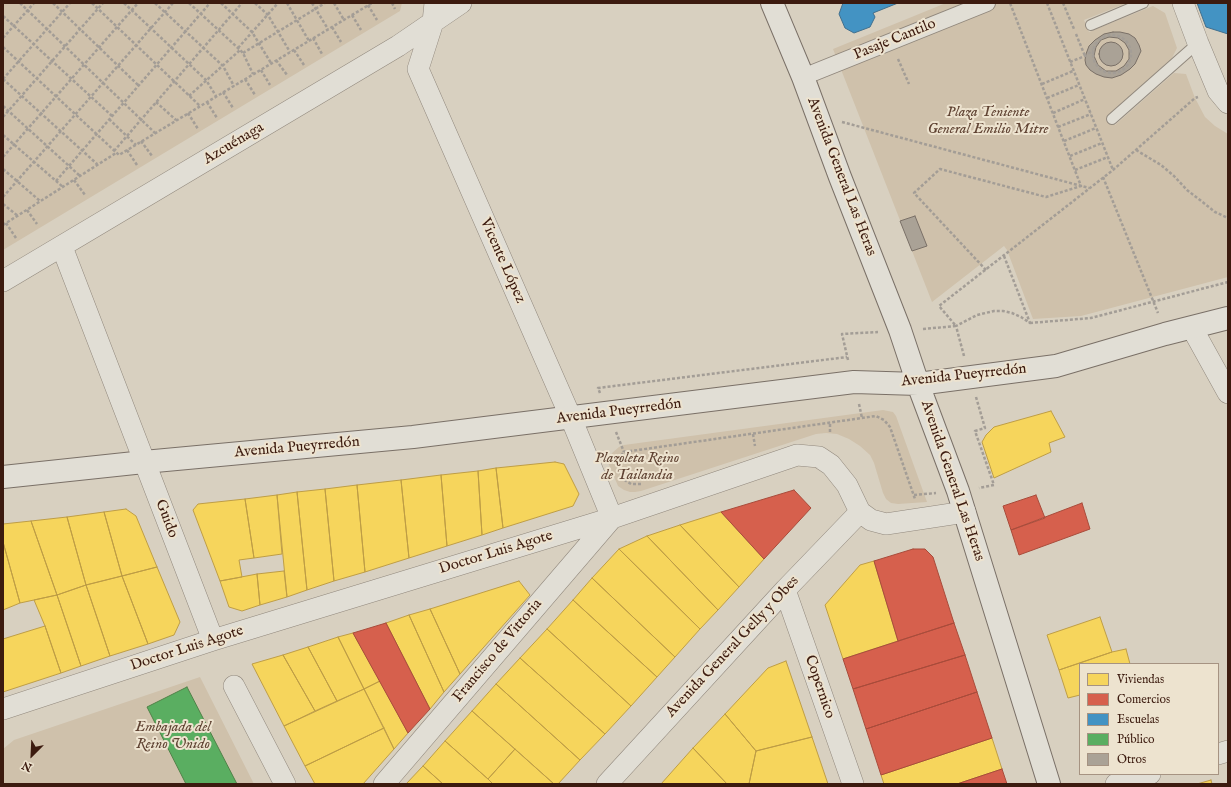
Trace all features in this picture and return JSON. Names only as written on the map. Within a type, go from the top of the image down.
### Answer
[{"type":"main road","name":"Avenida General Las Heras","points":[[772,3],[803,77],[900,330],[918,384],[965,512],[1049,784]]},
{"type":"main road","name":"Avenida Pueyrredón","points":[[3,477],[144,462],[413,437],[854,382],[918,384],[1056,366],[1165,334],[1228,318]]},
{"type":"street","name":"Azcuénaga","points":[[3,281],[398,46],[434,12],[462,3]]},
{"type":"street","name":"Pasaje Cantilo","points":[[803,77],[987,3]]},
{"type":"street","points":[[1184,3],[1198,43],[1224,92]]},
{"type":"street","name":"Vicente López","points":[[434,12],[418,69],[571,418],[612,518]]},
{"type":"street","name":"Guido","points":[[62,247],[213,640]]},
{"type":"street","points":[[1192,328],[1228,393]]},
{"type":"street","name":"Doctor Luis Agote","points":[[3,709],[213,640],[612,518],[797,456],[819,457],[831,465],[847,485],[860,512]]},
{"type":"street","points":[[860,512],[871,520],[886,524],[965,512]]},
{"type":"street","name":"Avenida General Gelly y Obes","points":[[608,784],[785,590],[860,512]]},
{"type":"street","name":"Francisco de Vittoria","points":[[384,784],[612,518]]},
{"type":"street","name":"Copernico","points":[[785,590],[853,784]]},
{"type":"street","points":[[234,686],[285,784]]},
{"type":"street","points":[[1116,784],[1147,775]]},
{"type":"lane","points":[[1091,25],[1143,3]]},
{"type":"lane","points":[[1112,119],[1198,43]]},
{"type":"path","points":[[20,3],[155,133]]},
{"type":"path","points":[[3,38],[34,3]]},
{"type":"path","points":[[52,3],[138,85]]},
{"type":"path","points":[[70,3],[3,79],[60,132],[98,164]]},
{"type":"path","points":[[92,3],[200,106]]},
{"type":"path","points":[[3,117],[103,3]]},
{"type":"path","points":[[124,3],[206,80],[216,96]]},
{"type":"path","points":[[3,157],[138,3]]},
{"type":"path","points":[[155,3],[222,66],[234,86]]},
{"type":"path","points":[[3,197],[173,3]]},
{"type":"path","points":[[189,3],[243,53],[253,74]]},
{"type":"path","points":[[56,181],[210,3]]},
{"type":"path","points":[[221,3],[252,32],[271,63]]},
{"type":"path","points":[[16,238],[4,224],[115,152],[141,119],[242,3]]},
{"type":"path","points":[[255,3],[268,15],[290,52]]},
{"type":"path","points":[[189,96],[239,49],[278,3]]},
{"type":"path","points":[[287,3],[309,41]]},
{"type":"path","points":[[312,3],[328,29]]},
{"type":"path","points":[[243,53],[325,3]]},
{"type":"path","points":[[334,3],[344,20]]},
{"type":"path","points":[[363,3],[378,20]]},
{"type":"path","points":[[3,47],[119,155],[372,3]]},
{"type":"path","points":[[392,3],[395,9]]},
{"type":"path","points":[[1010,3],[1081,186]]},
{"type":"path","points":[[1047,3],[1113,170]]},
{"type":"path","points":[[352,15],[361,30]]},
{"type":"path","points":[[3,16],[91,97],[136,144]]},
{"type":"path","points":[[332,27],[341,42]]},
{"type":"path","points":[[1070,62],[1085,56],[1093,50],[1099,40],[1110,35],[1116,35],[1126,41],[1130,46],[1131,59],[1124,70],[1111,74],[1104,72],[1094,64],[1092,57],[1093,50]]},
{"type":"path","points":[[313,38],[322,54]]},
{"type":"path","points":[[891,42],[908,84]]},
{"type":"path","points":[[294,50],[304,65]]},
{"type":"path","points":[[276,60],[287,75]]},
{"type":"path","points":[[260,70],[270,85]]},
{"type":"path","points":[[1042,84],[1074,71]]},
{"type":"path","points":[[245,79],[255,94]]},
{"type":"path","points":[[1047,98],[1079,85]]},
{"type":"path","points":[[223,92],[233,108]]},
{"type":"path","points":[[985,428],[956,326],[939,306],[1113,170],[1194,98],[1224,92]]},
{"type":"path","points":[[1053,113],[1085,99]]},
{"type":"path","points":[[156,102],[176,120]]},
{"type":"path","points":[[207,102],[217,118]]},
{"type":"path","points":[[3,106],[80,176]]},
{"type":"path","points":[[188,113],[198,129]]},
{"type":"path","points":[[1058,127],[1091,114]]},
{"type":"path","points":[[817,116],[1090,188]]},
{"type":"path","points":[[1064,142],[1096,128]]},
{"type":"path","points":[[3,135],[63,187]]},
{"type":"path","points":[[142,141],[152,156]]},
{"type":"path","points":[[1070,156],[1102,143]]},
{"type":"path","points":[[126,150],[137,165]]},
{"type":"path","points":[[1136,150],[1174,176],[1187,190],[1215,212],[1228,218]]},
{"type":"path","points":[[1075,170],[1108,157]]},
{"type":"path","points":[[3,169],[40,201]]},
{"type":"path","points":[[986,270],[914,193],[940,169],[1046,197],[1081,186]]},
{"type":"path","points":[[1103,177],[1165,334]]},
{"type":"path","points":[[74,180],[85,195]]},
{"type":"path","points":[[3,204],[18,216]]},
{"type":"path","points":[[27,210],[37,224]]},
{"type":"path","points":[[1004,256],[1030,323]]},
{"type":"path","points":[[862,418],[842,334],[956,326],[977,315],[994,311],[1012,313],[1030,323],[1091,318],[1228,282]]},
{"type":"path","points":[[598,388],[847,357]]},
{"type":"path","points":[[830,422],[830,432]]},
{"type":"green space","points":[[3,3],[402,3],[400,11],[3,250]]},
{"type":"green space","name":"Plaza Teniente General Emilio Mitre","points":[[946,3],[1127,3],[1084,20],[1089,32],[1153,6],[1165,13],[1177,48],[1172,58],[1107,117],[1115,125],[1174,73],[1186,74],[1195,98],[1205,117],[1215,126],[1228,134],[1228,277],[1081,316],[1033,319],[1007,250],[1004,246],[932,302],[833,49]]},
{"type":"green space","name":"Plazoleta Reino de Tailandia","points":[[883,410],[893,412],[896,416],[927,502],[891,503],[886,499],[883,493],[870,455],[849,439],[837,434],[816,434],[635,492],[624,490],[618,486],[608,461],[612,453],[624,445]]},
{"type":"green space","name":"Embajada del Reino Unido","points":[[200,677],[254,784],[3,784],[3,749],[14,740]]},
{"type":"building: Viviendas","points":[[1051,411],[1065,437],[1049,443],[1051,452],[994,478],[982,442],[986,435],[994,427]]},
{"type":"building: Viviendas","points":[[555,462],[564,464],[579,494],[573,506],[503,528],[496,468]]},
{"type":"building: Viviendas","points":[[496,468],[503,528],[482,535],[478,471]]},
{"type":"building: Viviendas","points":[[478,471],[482,535],[447,546],[441,475]]},
{"type":"building: Viviendas","points":[[441,475],[447,546],[409,558],[401,480]]},
{"type":"building: Viviendas","points":[[401,480],[409,558],[365,572],[357,485]]},
{"type":"building: Viviendas","points":[[357,485],[365,572],[334,581],[325,489]]},
{"type":"building: Viviendas","points":[[325,489],[334,581],[307,590],[297,492]]},
{"type":"building: Viviendas","points":[[297,492],[307,590],[287,597],[277,495]]},
{"type":"building: Viviendas","points":[[277,495],[282,554],[254,558],[245,499]]},
{"type":"building: Viviendas","points":[[245,499],[254,558],[239,560],[242,577],[220,581],[193,510],[198,504]]},
{"type":"building: Viviendas","points":[[126,509],[136,516],[157,567],[122,576],[104,512]]},
{"type":"building: Viviendas","points":[[104,512],[122,576],[86,585],[67,517]]},
{"type":"building: Viviendas","points":[[721,512],[764,559],[739,587],[680,525]]},
{"type":"building: Viviendas","points":[[67,517],[86,585],[57,595],[31,521]]},
{"type":"building: Viviendas","points":[[31,521],[57,595],[20,603],[3,542],[3,524]]},
{"type":"building: Viviendas","points":[[680,525],[739,587],[718,610],[647,536]]},
{"type":"building: Viviendas","points":[[647,536],[718,610],[700,629],[619,549]]},
{"type":"building: Viviendas","points":[[3,542],[20,603],[3,610]]},
{"type":"building: Viviendas","points":[[619,549],[700,629],[675,657],[592,578]]},
{"type":"building: Viviendas","points":[[874,561],[898,641],[843,659],[825,605],[860,565]]},
{"type":"building: Viviendas","points":[[157,567],[180,622],[174,635],[148,644],[122,576]]},
{"type":"building: Viviendas","points":[[284,571],[287,597],[260,605],[257,574]]},
{"type":"building: Viviendas","points":[[257,574],[260,605],[242,611],[229,607],[220,581]]},
{"type":"building: Viviendas","points":[[122,576],[148,644],[110,656],[86,585]]},
{"type":"building: Viviendas","points":[[592,578],[675,657],[657,677],[573,600]]},
{"type":"building: Viviendas","points":[[519,581],[530,595],[460,674],[430,609]]},
{"type":"building: Viviendas","points":[[86,585],[110,656],[81,666],[57,595]]},
{"type":"building: Viviendas","points":[[57,595],[81,666],[61,673],[45,626],[34,600]]},
{"type":"building: Viviendas","points":[[573,600],[657,677],[631,706],[547,629]]},
{"type":"building: Viviendas","points":[[430,609],[460,674],[444,692],[409,615]]},
{"type":"building: Viviendas","points":[[409,615],[444,692],[430,709],[386,623]]},
{"type":"building: Viviendas","points":[[1100,617],[1112,652],[1059,670],[1047,635]]},
{"type":"building: Viviendas","points":[[45,626],[61,673],[3,692],[3,639]]},
{"type":"building: Viviendas","points":[[547,629],[631,706],[605,734],[520,658]]},
{"type":"building: Viviendas","points":[[353,633],[380,681],[364,689],[338,637]]},
{"type":"building: Viviendas","points":[[338,637],[364,689],[337,701],[308,647]]},
{"type":"building: Viviendas","points":[[308,647],[337,701],[315,711],[283,655]]},
{"type":"building: Viviendas","points":[[1126,649],[1130,663],[1080,663]]},
{"type":"building: Viviendas","points":[[283,655],[315,711],[284,726],[252,664]]},
{"type":"building: Viviendas","points":[[520,658],[605,734],[580,760],[496,684]]},
{"type":"building: Viviendas","points":[[786,661],[812,737],[756,751],[725,714],[768,668]]},
{"type":"building: Viviendas","points":[[1079,663],[1079,695],[1068,698],[1059,670]]},
{"type":"building: Viviendas","points":[[380,681],[408,733],[394,749],[364,689]]},
{"type":"building: Viviendas","points":[[496,684],[580,760],[558,784],[554,784],[472,711]]},
{"type":"building: Viviendas","points":[[364,689],[384,728],[305,766],[284,726]]},
{"type":"building: Viviendas","points":[[472,711],[515,749],[488,779],[445,741]]},
{"type":"building: Viviendas","points":[[725,714],[756,751],[749,784],[727,784],[693,748]]},
{"type":"building: Viviendas","points":[[384,728],[394,749],[363,784],[315,784],[305,766]]},
{"type":"building: Viviendas","points":[[812,737],[828,784],[749,784],[756,751]]},
{"type":"building: Viviendas","points":[[992,738],[1002,769],[957,784],[884,784],[881,775]]},
{"type":"building: Viviendas","points":[[445,741],[493,784],[443,784],[423,766]]},
{"type":"building: Viviendas","points":[[693,748],[727,784],[661,784]]},
{"type":"building: Viviendas","points":[[515,749],[554,784],[493,784],[488,779]]},
{"type":"building: Viviendas","points":[[423,766],[443,784],[406,784]]},
{"type":"building: Viviendas","points":[[1211,780],[1212,784],[1197,784]]},
{"type":"building: Comercios","points":[[794,490],[811,508],[764,559],[721,512]]},
{"type":"building: Comercios","points":[[1036,495],[1045,518],[1011,530],[1003,506]]},
{"type":"building: Comercios","points":[[1082,503],[1090,529],[1019,555],[1011,530]]},
{"type":"building: Comercios","points":[[913,549],[925,549],[933,557],[954,623],[898,641],[874,561]]},
{"type":"building: Comercios","points":[[386,623],[430,709],[408,733],[353,633]]},
{"type":"building: Comercios","points":[[954,623],[965,655],[853,689],[843,659]]},
{"type":"building: Comercios","points":[[965,655],[977,692],[866,729],[853,689]]},
{"type":"building: Comercios","points":[[977,692],[992,738],[881,775],[866,729]]},
{"type":"building: Comercios","points":[[1002,769],[1007,784],[957,784]]},
{"type":"building: Escuelas","points":[[843,3],[898,3],[873,13],[875,17],[870,27],[854,33],[845,28],[839,14]]},
{"type":"building: Escuelas","points":[[1197,3],[1228,3],[1228,34],[1206,27]]},
{"type":"building: Público","points":[[187,687],[237,784],[186,784],[147,707]]},
{"type":"building: Otros","points":[[1120,32],[1129,34],[1135,38],[1141,51],[1135,64],[1130,69],[1121,75],[1112,78],[1104,77],[1090,70],[1086,65],[1085,60],[1089,46],[1104,34]],"holes":[[[1109,37],[1118,38],[1125,43],[1129,50],[1129,59],[1124,66],[1116,71],[1106,71],[1098,65],[1094,56],[1096,47],[1101,40]]]},
{"type":"building: Otros","points":[[1111,42],[1120,45],[1123,54],[1120,63],[1111,66],[1102,63],[1099,54],[1102,45]]},
{"type":"building: Otros","points":[[915,216],[927,246],[912,251],[900,221]]}]
